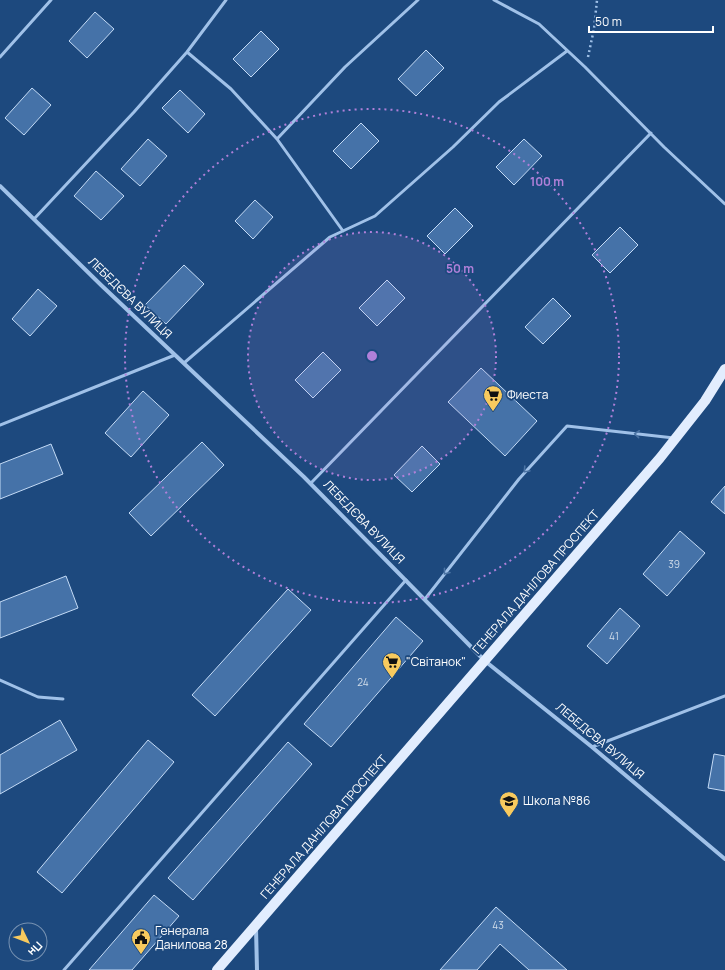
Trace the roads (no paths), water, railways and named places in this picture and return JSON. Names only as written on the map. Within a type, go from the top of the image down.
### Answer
[{"type":"main road","name":"ГЕНЕРАЛА ДАНІЛОВА ПРОСПЕКТ","points":[[217,970],[486,661],[660,458],[705,401],[725,368]]},
{"type":"street","name":"ЛЕБЕДЄВА ВУЛИЦЯ","points":[[0,186],[175,355],[311,483],[486,661],[592,747],[725,859]]},
{"type":"street","points":[[256,925],[257,970]]},
{"type":"lane","points":[[0,57],[51,0]]},
{"type":"lane","points":[[34,219],[129,118],[187,52],[226,0]]},
{"type":"lane","points":[[277,138],[345,67],[418,0]]},
{"type":"lane","points":[[494,0],[539,24],[725,204]]},
{"type":"lane","points":[[184,363],[330,237],[375,216],[453,147],[499,102],[568,51]]},
{"type":"lane","points":[[187,52],[231,89],[277,138],[343,231]]},
{"type":"lane","points":[[311,483],[651,133]]},
{"type":"lane","points":[[0,425],[175,355]]},
{"type":"lane","points":[[425,599],[519,479],[567,426],[676,438]]},
{"type":"lane","points":[[64,970],[406,580]]},
{"type":"lane","points":[[0,680],[38,697],[63,699]]},
{"type":"lane","points":[[592,747],[725,696]]},
{"type":"place","name":"Фиеста","points":[[493,412]]},
{"type":"place","name":"\"Світанок\"","points":[[392,679]]},
{"type":"place","name":"Школа №86","points":[[509,818]]},
{"type":"place","name":"Генерала Данилова 28","points":[[141,955]]}]
